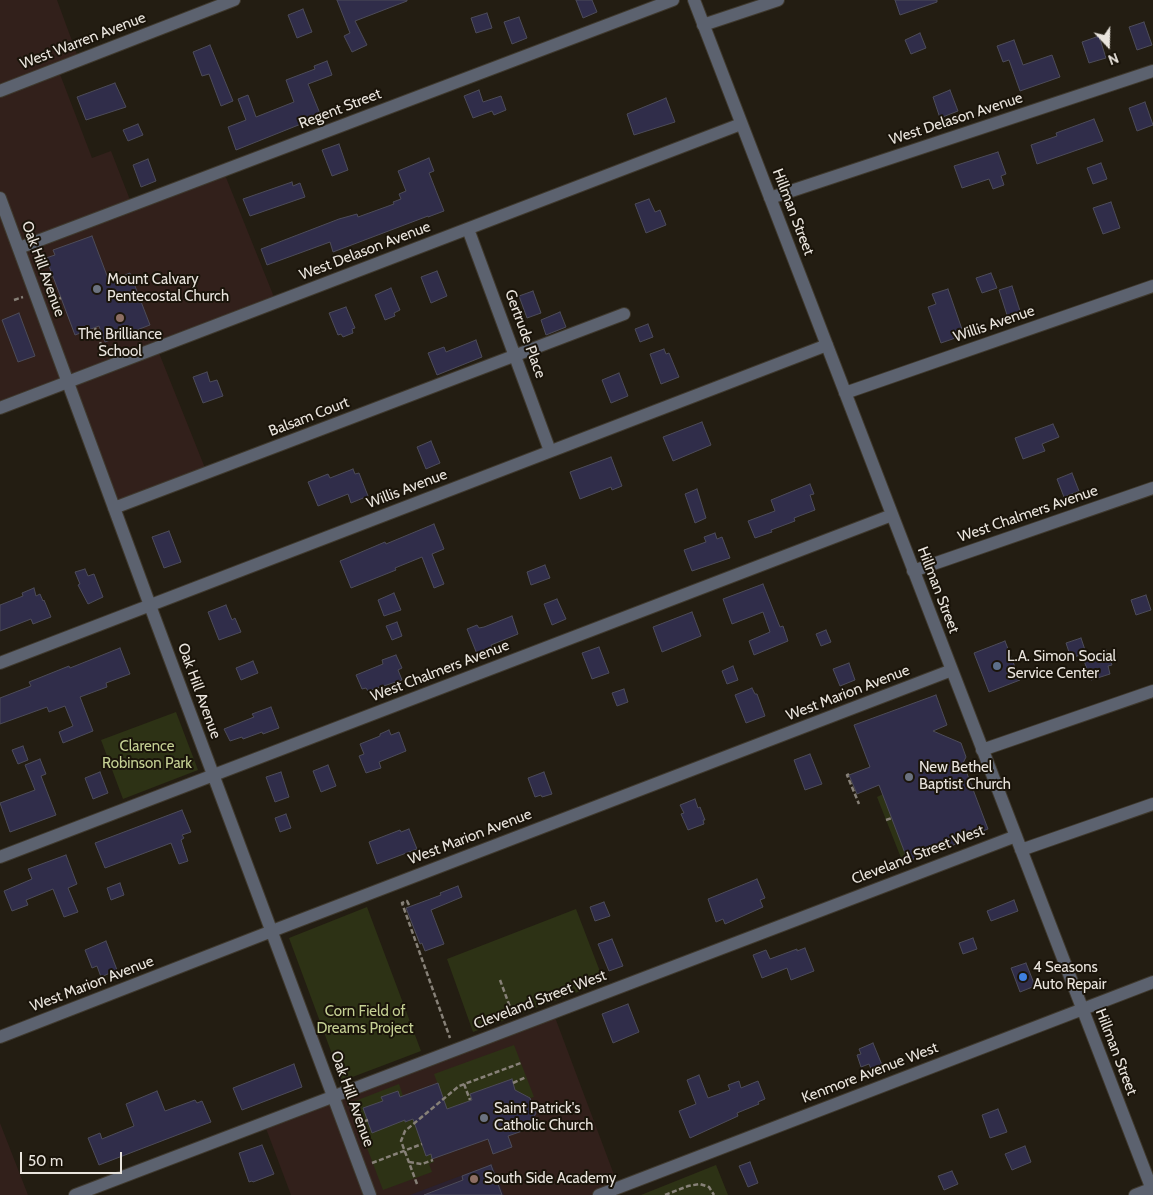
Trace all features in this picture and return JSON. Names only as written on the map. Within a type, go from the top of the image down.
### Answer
[{"type":"street","name":"West Warren Avenue","points":[[0,91],[234,0]]},
{"type":"street","name":"Regent Street","points":[[18,248],[673,0]]},
{"type":"street","name":"Hillman Street","points":[[694,0],[1153,1190]]},
{"type":"street","points":[[703,25],[778,0]]},
{"type":"street","name":"West Delason Avenue","points":[[770,198],[1153,71]]},
{"type":"street","name":"West Delason Avenue","points":[[0,408],[741,124]]},
{"type":"street","name":"Oak Hill Avenue","points":[[0,198],[370,1195]]},
{"type":"street","name":"Gertrude Place","points":[[468,229],[550,451]]},
{"type":"street","name":"Willis Avenue","points":[[845,393],[1153,286]]},
{"type":"street","name":"Balsam Court","points":[[114,508],[624,314]]},
{"type":"street","name":"Willis Avenue","points":[[0,663],[826,345]]},
{"type":"street","name":"West Chalmers Avenue","points":[[914,570],[1153,488]]},
{"type":"street","name":"West Chalmers Avenue","points":[[0,857],[892,515]]},
{"type":"street","name":"West Marion Avenue","points":[[0,1037],[952,670]]},
{"type":"street","points":[[982,750],[1153,691]]},
{"type":"street","points":[[1021,850],[1153,804]]},
{"type":"street","name":"Cleveland Street West","points":[[75,1195],[1016,836]]},
{"type":"street","name":"Kenmore Avenue West","points":[[599,1195],[1153,982]]},
{"type":"street","points":[[1135,1195],[1153,1190]]},
{"type":"path","points":[[44,279],[52,276]]},
{"type":"path","points":[[14,300],[23,297]]},
{"type":"path","points":[[52,301],[60,298]]},
{"type":"path","points":[[95,328],[104,352]]},
{"type":"path","points":[[849,774],[847,774],[859,804]]},
{"type":"path","points":[[886,820],[892,818]]},
{"type":"path","points":[[401,894],[404,902],[402,903],[414,939],[451,1040]]},
{"type":"path","points":[[404,902],[407,901],[409,905]]},
{"type":"path","points":[[500,980],[517,1026]]},
{"type":"path","points":[[417,1184],[401,1142],[405,1131],[459,1086],[521,1063]]},
{"type":"path","points":[[513,1082],[526,1077]]},
{"type":"path","points":[[464,1084],[470,1100]]},
{"type":"path","points":[[360,1167],[422,1144]]},
{"type":"path","points":[[408,1162],[422,1164],[433,1160]]},
{"type":"path","points":[[665,1195],[688,1186],[700,1184],[709,1187],[714,1195]]},
{"type":"shaded area","points":[[0,0],[57,0],[79,60],[58,69],[92,158],[111,151],[132,205],[223,170],[276,302],[157,348],[207,473],[114,508],[67,382],[0,408]]},
{"type":"shaded area","points":[[553,1012],[619,1188],[599,1195],[291,1195],[264,1123]]},
{"type":"shaded area","points":[[0,1123],[28,1195],[0,1195]]},
{"type":"shaded area","name":"South Side Academy","points":[[492,1164],[504,1195],[410,1195]]},
{"type":"green space","name":"Clarence Robinson Park","points":[[176,712],[198,770],[123,799],[101,740]]},
{"type":"green space","points":[[883,794],[908,861],[903,863],[877,797]]},
{"type":"green space","name":"Corn Field of Dreams Project","points":[[367,907],[421,1051],[342,1081],[289,938]]},
{"type":"green space","points":[[576,909],[604,982],[473,1032],[447,959]]},
{"type":"green space","points":[[514,1045],[534,1097],[530,1098],[515,1090],[511,1079],[471,1094],[473,1100],[458,1105],[418,1132],[426,1155],[431,1154],[434,1162],[429,1164],[432,1172],[383,1190],[350,1103],[399,1084],[403,1096],[400,1097],[398,1091],[382,1098],[383,1101],[364,1108],[372,1132],[405,1120],[406,1122],[419,1117],[443,1098],[434,1074]]},
{"type":"green space","points":[[716,1165],[728,1195],[641,1195]]},
{"type":"building","points":[[337,0],[407,1],[355,21],[367,45],[352,52],[344,36],[350,33]]},
{"type":"building","points":[[576,0],[592,0],[597,12],[583,18]]},
{"type":"building","points":[[895,0],[937,0],[937,2],[900,15]]},
{"type":"building","points":[[303,9],[312,32],[297,38],[288,15]]},
{"type":"building","points":[[487,13],[492,28],[476,33],[471,18]]},
{"type":"building","points":[[519,17],[527,38],[512,44],[504,22]]},
{"type":"building","points":[[1144,22],[1152,45],[1137,50],[1129,27]]},
{"type":"building","points":[[920,33],[926,48],[911,54],[905,40]]},
{"type":"building","points":[[1099,36],[1106,58],[1089,63],[1082,42]]},
{"type":"building","points":[[1014,40],[1023,65],[1052,55],[1060,77],[1020,91],[1009,60],[1003,62],[997,46]]},
{"type":"building","points":[[210,45],[233,101],[221,106],[209,74],[202,76],[193,52]]},
{"type":"building","points":[[327,61],[332,75],[308,84],[321,116],[236,150],[228,127],[246,120],[238,99],[248,95],[256,117],[294,102],[286,80],[315,69],[314,66]]},
{"type":"building","points":[[115,83],[126,107],[86,120],[77,97]]},
{"type":"building","points":[[479,90],[483,102],[501,96],[506,110],[494,115],[492,111],[473,118],[464,96]]},
{"type":"building","points":[[950,90],[958,111],[940,118],[933,97]]},
{"type":"building","points":[[666,98],[675,122],[634,135],[627,114]]},
{"type":"building","points":[[1145,102],[1153,125],[1137,131],[1129,108]]},
{"type":"building","points":[[1094,119],[1103,141],[1037,164],[1031,145],[1057,136],[1056,133]]},
{"type":"building","points":[[138,124],[143,135],[128,141],[123,130]]},
{"type":"building","points":[[339,144],[348,170],[332,176],[322,150]]},
{"type":"building","points":[[998,152],[1006,174],[1001,176],[1004,185],[993,189],[989,179],[962,188],[954,166]]},
{"type":"building","points":[[429,158],[434,171],[429,173],[444,211],[333,252],[330,242],[267,265],[261,249],[339,219],[357,214],[358,217],[394,204],[393,202],[401,199],[399,194],[406,191],[398,171]]},
{"type":"building","points":[[148,159],[156,181],[141,187],[133,165]]},
{"type":"building","points":[[1101,163],[1107,179],[1093,184],[1087,168]]},
{"type":"building","points":[[292,182],[293,186],[300,183],[305,197],[250,216],[243,199]]},
{"type":"building","points":[[649,199],[655,212],[660,210],[666,225],[646,233],[635,204]]},
{"type":"building","points":[[1111,202],[1120,228],[1103,234],[1093,208]]},
{"type":"building","name":"Mount Calvary Pentecostal Church","points":[[92,236],[109,281],[130,273],[150,325],[105,342],[99,326],[75,335],[46,258],[55,255],[53,250]]},
{"type":"building","points":[[437,271],[447,296],[431,303],[421,277]]},
{"type":"building","points":[[991,273],[997,288],[982,293],[976,278]]},
{"type":"building","points":[[1012,286],[1022,317],[1009,321],[999,290]]},
{"type":"building","points":[[391,288],[400,310],[394,313],[395,316],[385,320],[375,295]]},
{"type":"building","points":[[948,289],[964,335],[941,343],[928,307],[936,304],[932,294]]},
{"type":"building","points":[[533,291],[541,313],[527,318],[519,296]]},
{"type":"building","points":[[346,307],[355,328],[352,329],[353,333],[343,337],[341,334],[338,335],[329,313]]},
{"type":"building","points":[[560,312],[566,327],[546,335],[541,320]]},
{"type":"building","points":[[19,313],[35,356],[18,362],[2,320]]},
{"type":"building","points":[[648,324],[653,337],[640,342],[635,329]]},
{"type":"building","points":[[476,340],[482,357],[437,375],[428,353],[444,347],[446,352]]},
{"type":"building","points":[[664,349],[666,354],[669,353],[679,377],[661,384],[650,354]]},
{"type":"building","points":[[207,372],[210,382],[217,380],[223,396],[203,403],[193,377]]},
{"type":"building","points":[[619,373],[628,396],[611,403],[602,380]]},
{"type":"building","points":[[702,422],[711,445],[673,461],[663,437]]},
{"type":"building","points":[[1053,424],[1059,437],[1042,444],[1045,451],[1023,459],[1015,438]]},
{"type":"building","points":[[431,441],[440,463],[426,469],[417,447]]},
{"type":"building","points":[[611,457],[622,486],[612,490],[611,487],[580,499],[570,472]]},
{"type":"building","points":[[353,469],[355,474],[359,473],[368,496],[351,503],[348,494],[318,506],[308,482],[328,474],[330,478]]},
{"type":"building","points":[[1072,473],[1079,491],[1064,497],[1057,479]]},
{"type":"building","points":[[810,484],[814,494],[810,495],[815,510],[794,518],[795,521],[771,530],[772,532],[755,538],[748,521],[775,511],[771,500]]},
{"type":"building","points":[[697,489],[706,518],[695,523],[685,494]]},
{"type":"building","points":[[434,524],[444,549],[432,554],[444,584],[434,588],[422,557],[395,568],[396,570],[351,588],[340,561]]},
{"type":"building","points":[[169,531],[181,562],[164,568],[152,537]]},
{"type":"building","points":[[715,533],[717,539],[722,537],[730,558],[692,571],[684,550],[706,542],[704,537]]},
{"type":"building","points":[[545,565],[550,578],[531,585],[527,572]]},
{"type":"building","points":[[85,569],[88,576],[94,574],[103,597],[88,604],[78,585],[80,584],[75,572]]},
{"type":"building","points":[[763,584],[780,627],[783,626],[788,641],[754,655],[749,641],[770,632],[763,612],[732,624],[723,599]]},
{"type":"building","points":[[34,588],[36,596],[40,594],[44,600],[51,617],[33,624],[31,619],[0,631],[0,605],[23,596],[22,593]]},
{"type":"building","points":[[394,593],[401,610],[384,616],[378,600]]},
{"type":"building","points":[[1146,595],[1151,610],[1136,615],[1131,600]]},
{"type":"building","points":[[557,599],[566,619],[552,625],[544,604]]},
{"type":"building","points":[[226,605],[232,620],[235,618],[241,632],[219,640],[208,612]]},
{"type":"building","points":[[692,612],[701,636],[662,652],[653,627]]},
{"type":"building","points":[[512,616],[518,634],[491,645],[492,648],[477,654],[467,629],[477,625],[479,628],[484,627]]},
{"type":"building","points":[[397,622],[402,636],[392,640],[386,626]]},
{"type":"building","points":[[826,630],[831,642],[821,646],[816,634]]},
{"type":"building","points":[[1081,638],[1086,653],[1071,658],[1066,643]]},
{"type":"building","name":"L.A. Simon Social Service Center","points":[[1005,641],[1020,680],[989,692],[974,653]]},
{"type":"building","points":[[599,647],[609,673],[592,679],[582,653]]},
{"type":"building","points":[[120,648],[130,674],[106,683],[107,687],[80,697],[93,731],[63,743],[59,732],[73,726],[65,706],[49,712],[47,707],[0,724],[0,698],[31,686],[29,682]]},
{"type":"building","points":[[1106,650],[1112,665],[1108,666],[1110,674],[1091,680],[1083,658]]},
{"type":"building","points":[[396,655],[402,668],[398,670],[402,680],[368,691],[366,688],[362,689],[356,675],[383,664],[382,660]]},
{"type":"building","points":[[253,661],[258,673],[241,680],[236,668]]},
{"type":"building","points":[[849,663],[855,680],[840,686],[833,669]]},
{"type":"building","points":[[733,666],[738,680],[727,684],[722,671]]},
{"type":"building","points":[[752,688],[755,694],[757,694],[765,716],[746,723],[735,695]]},
{"type":"building","points":[[624,689],[628,702],[617,706],[612,693]]},
{"type":"building","name":"New Bethel Baptist Church","points":[[936,695],[947,725],[933,731],[961,743],[966,757],[963,763],[988,829],[975,834],[976,837],[908,861],[879,785],[857,794],[849,775],[870,767],[854,725]]},
{"type":"building","points":[[271,707],[279,728],[263,734],[262,732],[243,739],[242,737],[230,741],[224,729],[254,717],[252,714]]},
{"type":"building","points":[[389,730],[391,735],[399,732],[406,751],[379,762],[381,768],[366,773],[359,756],[364,754],[360,744]]},
{"type":"building","points":[[23,746],[28,760],[18,764],[12,750]]},
{"type":"building","points":[[810,754],[822,784],[805,790],[794,760]]},
{"type":"building","points":[[40,759],[46,774],[41,776],[56,815],[10,832],[0,803],[35,790],[25,765]]},
{"type":"building","points":[[328,765],[336,786],[321,792],[313,771]]},
{"type":"building","points":[[100,772],[108,793],[93,799],[85,778]]},
{"type":"building","points":[[281,772],[289,797],[275,802],[266,777]]},
{"type":"building","points":[[544,772],[552,794],[535,797],[528,778]]},
{"type":"building","points":[[695,799],[705,820],[703,820],[704,824],[688,830],[681,814],[684,813],[680,805]]},
{"type":"building","points":[[182,810],[191,832],[182,835],[184,838],[181,840],[188,861],[179,864],[171,843],[105,868],[95,843]]},
{"type":"building","points":[[286,814],[291,828],[280,832],[275,818]]},
{"type":"building","points":[[409,829],[417,849],[377,864],[369,842],[400,830],[401,832]]},
{"type":"building","points":[[66,855],[77,884],[68,888],[78,912],[64,917],[53,889],[26,900],[28,905],[12,911],[4,891],[32,879],[28,869]]},
{"type":"building","points":[[757,879],[765,898],[760,900],[763,907],[725,924],[723,919],[716,922],[708,899]]},
{"type":"building","points":[[120,883],[124,895],[111,900],[107,888]]},
{"type":"building","points":[[458,886],[462,897],[431,910],[444,944],[425,951],[422,943],[420,944],[406,908],[441,895],[440,893]]},
{"type":"building","points":[[1014,900],[1018,911],[991,921],[987,911]]},
{"type":"building","points":[[604,902],[610,916],[595,921],[590,907]]},
{"type":"building","points":[[973,938],[977,949],[963,954],[959,943]]},
{"type":"building","points":[[612,939],[623,966],[609,971],[598,944]]},
{"type":"building","points":[[106,941],[117,970],[101,977],[97,966],[92,968],[85,950]]},
{"type":"building","points":[[805,948],[814,971],[791,980],[787,968],[762,978],[753,955],[766,950],[770,959]]},
{"type":"building","name":"4 Seasons Auto Repair","points":[[1026,963],[1035,986],[1020,992],[1011,968]]},
{"type":"building","points":[[628,1004],[639,1032],[613,1043],[602,1014]]},
{"type":"building","points":[[873,1043],[882,1065],[871,1069],[869,1064],[861,1067],[857,1055],[861,1054],[859,1049]]},
{"type":"building","points":[[294,1064],[302,1087],[242,1110],[233,1088]]},
{"type":"building","points":[[699,1075],[708,1098],[730,1090],[728,1085],[739,1081],[741,1088],[758,1081],[765,1099],[758,1102],[759,1104],[737,1113],[738,1116],[690,1138],[679,1111],[696,1104],[687,1080]]},
{"type":"building","name":"Saint Patrick's Catholic Church","points":[[512,1079],[515,1090],[530,1098],[536,1113],[528,1129],[508,1136],[512,1147],[493,1154],[488,1139],[432,1159],[431,1154],[426,1156],[413,1119],[405,1122],[405,1120],[372,1133],[363,1108],[383,1101],[381,1097],[398,1091],[400,1097],[438,1083],[447,1109],[472,1100],[470,1094]]},
{"type":"building","points":[[157,1091],[165,1111],[195,1100],[197,1103],[202,1101],[211,1122],[99,1165],[88,1138],[100,1133],[102,1139],[134,1126],[126,1104]]},
{"type":"building","points":[[998,1109],[1007,1132],[990,1138],[982,1115]]},
{"type":"building","points":[[262,1145],[274,1174],[249,1182],[239,1153]]},
{"type":"building","points":[[1025,1146],[1031,1162],[1012,1170],[1005,1154]]},
{"type":"building","points":[[750,1162],[758,1183],[748,1187],[739,1166]]},
{"type":"building","name":"South Side Academy","points":[[491,1165],[502,1195],[424,1195],[463,1180],[462,1176]]},
{"type":"building","points":[[952,1171],[958,1184],[944,1190],[938,1176]]},
{"type":"place","name":"Mount Calvary Pentecostal Church","points":[[97,289]]},
{"type":"place","name":"The Brilliance School","points":[[120,318]]},
{"type":"place","name":"L.A. Simon Social Service Center","points":[[997,666]]},
{"type":"place","name":"New Bethel Baptist Church","points":[[909,777]]},
{"type":"place","name":"4 Seasons Auto Repair","points":[[1023,977]]},
{"type":"place","name":"Saint Patrick's Catholic Church","points":[[484,1118]]},
{"type":"place","name":"South Side Academy","points":[[474,1179]]}]
